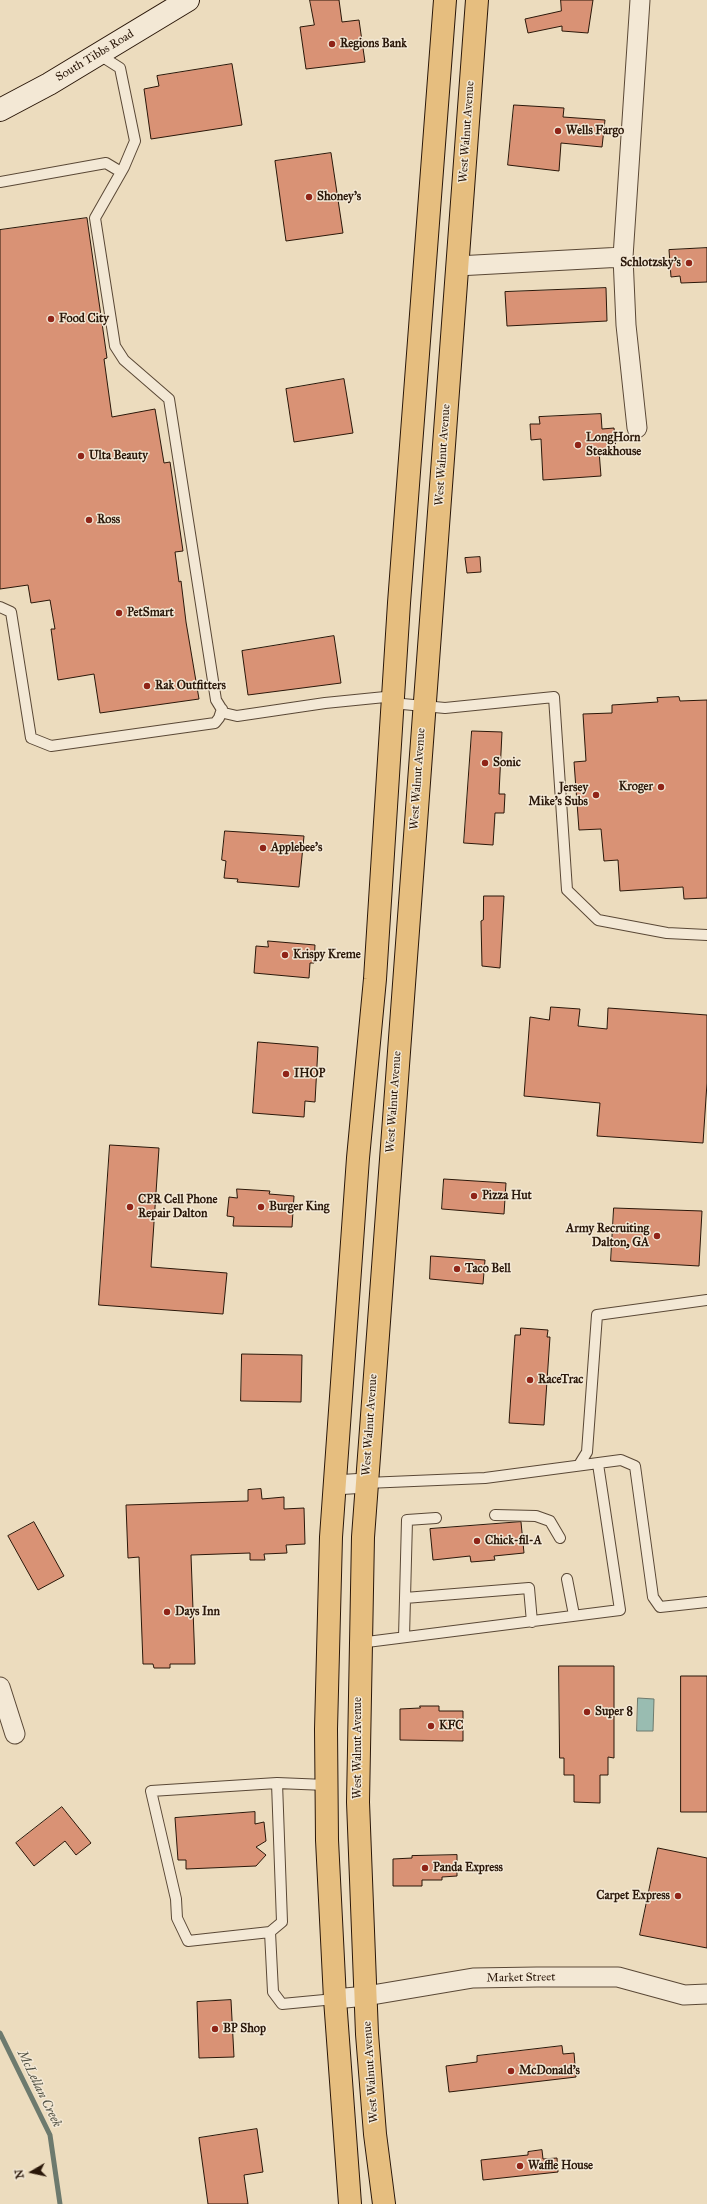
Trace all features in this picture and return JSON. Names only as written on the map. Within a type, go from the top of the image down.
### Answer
[{"type":"main road","points":[[350,2204],[335,1998],[327,1840],[327,1640],[334,1485],[358,1158],[375,979],[393,699],[445,0]]},
{"type":"main road","name":"West Walnut Avenue","points":[[384,2204],[374,2127],[367,2034],[358,1802],[359,1643],[366,1483],[477,0]]},
{"type":"street","name":"South Tibbs Road","points":[[0,110],[188,0]]},
{"type":"street","points":[[637,428],[626,324],[623,257],[640,0]]},
{"type":"street","points":[[457,266],[623,257]]},
{"type":"street","points":[[334,1485],[366,1483]]},
{"type":"street","points":[[0,1687],[15,1734]]},
{"type":"street","name":"Market Street","points":[[335,1998],[366,1996],[473,1978],[537,1977],[618,1977],[684,1995],[707,1994]]},
{"type":"lane","points":[[98,54],[120,68],[135,141],[121,172],[95,218],[115,346],[124,360],[169,399],[216,700],[224,714],[237,716],[325,703],[385,697],[424,706],[445,708],[554,697],[567,890],[598,920],[667,933],[707,935]]},
{"type":"lane","points":[[0,182],[106,163],[121,172]]},
{"type":"lane","points":[[0,607],[11,612],[31,738],[51,746],[215,723],[219,718],[222,709]]},
{"type":"lane","points":[[579,1465],[587,1452],[597,1315],[707,1300]]},
{"type":"lane","points":[[366,1483],[485,1478],[621,1460],[635,1466],[653,1598],[660,1607],[707,1602]]},
{"type":"lane","points":[[359,1643],[620,1610],[598,1464]]},
{"type":"lane","points":[[495,1514],[536,1516],[550,1521],[560,1538]]},
{"type":"lane","points":[[404,1637],[407,1520],[436,1518]]},
{"type":"lane","points":[[568,1579],[574,1615]]},
{"type":"lane","points":[[405,1598],[529,1588],[532,1622]]},
{"type":"lane","points":[[277,1782],[282,1922],[270,1932],[188,1941],[177,1918],[176,1899],[151,1792],[277,1782],[326,1785]]},
{"type":"lane","points":[[270,1932],[273,1992],[282,2004],[335,1998]]},
{"type":"water","points":[[638,1698],[654,1699],[653,1731],[637,1731]]},
{"type":"building","name":"Regions Bank","points":[[310,0],[339,0],[342,22],[359,20],[365,62],[306,69],[300,27],[314,25]]},
{"type":"building","points":[[561,0],[593,0],[588,33],[562,31],[562,26],[528,33],[525,19],[561,11]]},
{"type":"building","points":[[232,64],[242,125],[151,139],[144,89],[159,86],[157,76]]},
{"type":"building","name":"Wells Fargo","points":[[514,105],[564,108],[563,117],[605,120],[602,147],[561,143],[559,171],[508,165]]},
{"type":"building","name":"Shoney's","points":[[331,153],[343,233],[286,241],[275,161]]},
{"type":"building","points":[[87,218],[107,358],[104,359],[112,417],[155,409],[164,463],[170,462],[183,551],[175,552],[179,582],[181,581],[186,622],[199,699],[100,713],[94,674],[58,680],[51,629],[55,629],[50,600],[31,603],[28,585],[0,589],[0,230]]},
{"type":"building","name":"Schlotzsky's","points":[[707,248],[707,282],[681,283],[680,276],[671,277],[669,250]]},
{"type":"building","points":[[606,288],[607,321],[507,326],[505,292]]},
{"type":"building","points":[[344,379],[353,433],[294,442],[286,389]]},
{"type":"building","name":"LongHorn Steakhouse","points":[[601,414],[602,429],[614,428],[616,450],[599,451],[601,476],[543,480],[541,439],[531,440],[530,424],[540,424],[539,417]]},
{"type":"building","points":[[480,557],[481,572],[467,573],[465,558]]},
{"type":"building","points":[[334,636],[341,683],[248,695],[242,651]]},
{"type":"building","name":"Kroger","points":[[679,697],[680,701],[707,700],[707,898],[684,899],[683,887],[620,891],[618,860],[604,861],[601,829],[579,830],[574,762],[586,761],[583,714],[612,713],[612,705],[658,702],[657,698]]},
{"type":"building","name":"Sonic","points":[[472,731],[502,732],[499,794],[505,794],[504,813],[495,813],[493,845],[464,843]]},
{"type":"building","name":"Applebee's","points":[[225,831],[304,836],[299,887],[237,882],[238,879],[224,878],[226,861],[222,860]]},
{"type":"building","points":[[484,896],[504,896],[500,968],[482,966],[481,921],[483,920]]},
{"type":"building","name":"Krispy Kreme","points":[[268,941],[315,945],[314,963],[310,963],[309,978],[254,973],[256,946],[268,947]]},
{"type":"building","points":[[551,1007],[580,1009],[578,1026],[607,1029],[608,1008],[707,1015],[707,1083],[703,1143],[597,1136],[600,1103],[524,1096],[530,1017],[549,1020]]},
{"type":"building","name":"IHOP","points":[[258,1042],[318,1047],[315,1102],[305,1101],[304,1117],[253,1113]]},
{"type":"building","name":"CPR Cell Phone Repair Dalton","points":[[110,1145],[159,1148],[151,1267],[227,1273],[223,1314],[99,1305]]},
{"type":"building","name":"Pizza Hut","points":[[444,1179],[506,1183],[504,1214],[442,1209]]},
{"type":"building","name":"Burger King","points":[[237,1189],[270,1191],[269,1194],[294,1196],[292,1227],[233,1226],[234,1217],[227,1216],[229,1197],[237,1198]]},
{"type":"building","name":"Army Recruiting Dalton, GA","points":[[614,1208],[702,1211],[699,1266],[611,1261]]},
{"type":"building","name":"Taco Bell","points":[[431,1256],[485,1260],[483,1284],[430,1279]]},
{"type":"building","name":"RaceTrac","points":[[521,1328],[548,1330],[547,1337],[550,1337],[544,1425],[509,1423],[515,1335],[520,1335]]},
{"type":"building","points":[[242,1354],[302,1355],[301,1402],[241,1401]]},
{"type":"building","name":"Days Inn","points":[[261,1489],[262,1499],[284,1497],[284,1509],[304,1508],[305,1544],[286,1545],[287,1553],[264,1554],[265,1560],[250,1560],[250,1553],[191,1555],[195,1664],[170,1664],[170,1668],[154,1668],[153,1664],[143,1664],[139,1557],[128,1558],[126,1505],[248,1501],[248,1490]]},
{"type":"building","points":[[34,1522],[64,1576],[38,1590],[8,1536]]},
{"type":"building","name":"Chick-fil-A","points":[[521,1522],[524,1553],[494,1556],[495,1560],[471,1562],[470,1556],[433,1560],[430,1529]]},
{"type":"building","name":"Super 8","points":[[559,1666],[614,1666],[614,1758],[608,1757],[608,1775],[600,1775],[600,1803],[574,1802],[574,1775],[564,1775],[564,1758],[560,1758]]},
{"type":"building","points":[[681,1676],[707,1676],[707,1812],[681,1812]]},
{"type":"building","name":"KFC","points":[[420,1706],[439,1706],[439,1711],[463,1711],[463,1741],[400,1740],[400,1709],[420,1708]]},
{"type":"building","points":[[62,1807],[91,1843],[76,1855],[65,1841],[34,1866],[16,1843]]},
{"type":"building","points":[[255,1812],[255,1824],[264,1822],[266,1841],[256,1847],[266,1855],[256,1866],[186,1869],[186,1860],[178,1860],[175,1818]]},
{"type":"building","name":"Carpet Express","points":[[658,1848],[707,1858],[707,1948],[640,1935]]},
{"type":"building","name":"Panda Express","points":[[457,1855],[457,1876],[442,1877],[442,1880],[422,1880],[422,1886],[393,1886],[393,1859],[412,1858],[412,1856]]},
{"type":"building","name":"BP Shop","points":[[231,2000],[234,2057],[199,2058],[197,2002]]},
{"type":"building","name":"McDonald's","points":[[562,2046],[563,2054],[574,2053],[576,2077],[449,2092],[446,2066],[477,2062],[477,2056]]},
{"type":"building","points":[[257,2129],[263,2172],[244,2175],[248,2204],[208,2204],[199,2138]]},
{"type":"building","name":"Waffle House","points":[[542,2150],[543,2159],[557,2158],[558,2172],[483,2180],[481,2160],[528,2155],[528,2152]]},
{"type":"waterway","name":"McLellan Creek","points":[[0,2033],[50,2135],[60,2204]]},
{"type":"place","name":"Regions Bank","points":[[332,44]]},
{"type":"place","name":"Wells Fargo","points":[[558,131]]},
{"type":"place","name":"Shoney's","points":[[309,197]]},
{"type":"place","name":"Schlotzsky's","points":[[689,263]]},
{"type":"place","name":"Food City","points":[[51,319]]},
{"type":"place","name":"LongHorn Steakhouse","points":[[578,445]]},
{"type":"place","name":"Ulta Beauty","points":[[81,456]]},
{"type":"place","name":"Ross","points":[[89,520]]},
{"type":"place","name":"PetSmart","points":[[119,613]]},
{"type":"place","name":"Rak Outfitters","points":[[147,686]]},
{"type":"place","name":"Sonic","points":[[485,763]]},
{"type":"place","name":"Kroger","points":[[661,787]]},
{"type":"place","name":"Jersey Mike's Subs","points":[[596,795]]},
{"type":"place","name":"Applebee's","points":[[263,848]]},
{"type":"place","name":"Krispy Kreme","points":[[285,955]]},
{"type":"place","name":"IHOP","points":[[286,1074]]},
{"type":"place","name":"Pizza Hut","points":[[474,1196]]},
{"type":"place","name":"CPR Cell Phone Repair Dalton","points":[[130,1207]]},
{"type":"place","name":"Burger King","points":[[261,1207]]},
{"type":"place","name":"Army Recruiting Dalton, GA","points":[[657,1236]]},
{"type":"place","name":"Taco Bell","points":[[457,1269]]},
{"type":"place","name":"RaceTrac","points":[[530,1380]]},
{"type":"place","name":"Chick-fil-A","points":[[477,1541]]},
{"type":"place","name":"Days Inn","points":[[167,1612]]},
{"type":"place","name":"Super 8","points":[[587,1712]]},
{"type":"place","name":"KFC","points":[[431,1726]]},
{"type":"place","name":"Panda Express","points":[[425,1868]]},
{"type":"place","name":"Carpet Express","points":[[678,1896]]},
{"type":"place","name":"BP Shop","points":[[215,2029]]},
{"type":"place","name":"McDonald's","points":[[511,2071]]},
{"type":"place","name":"Waffle House","points":[[520,2166]]}]
